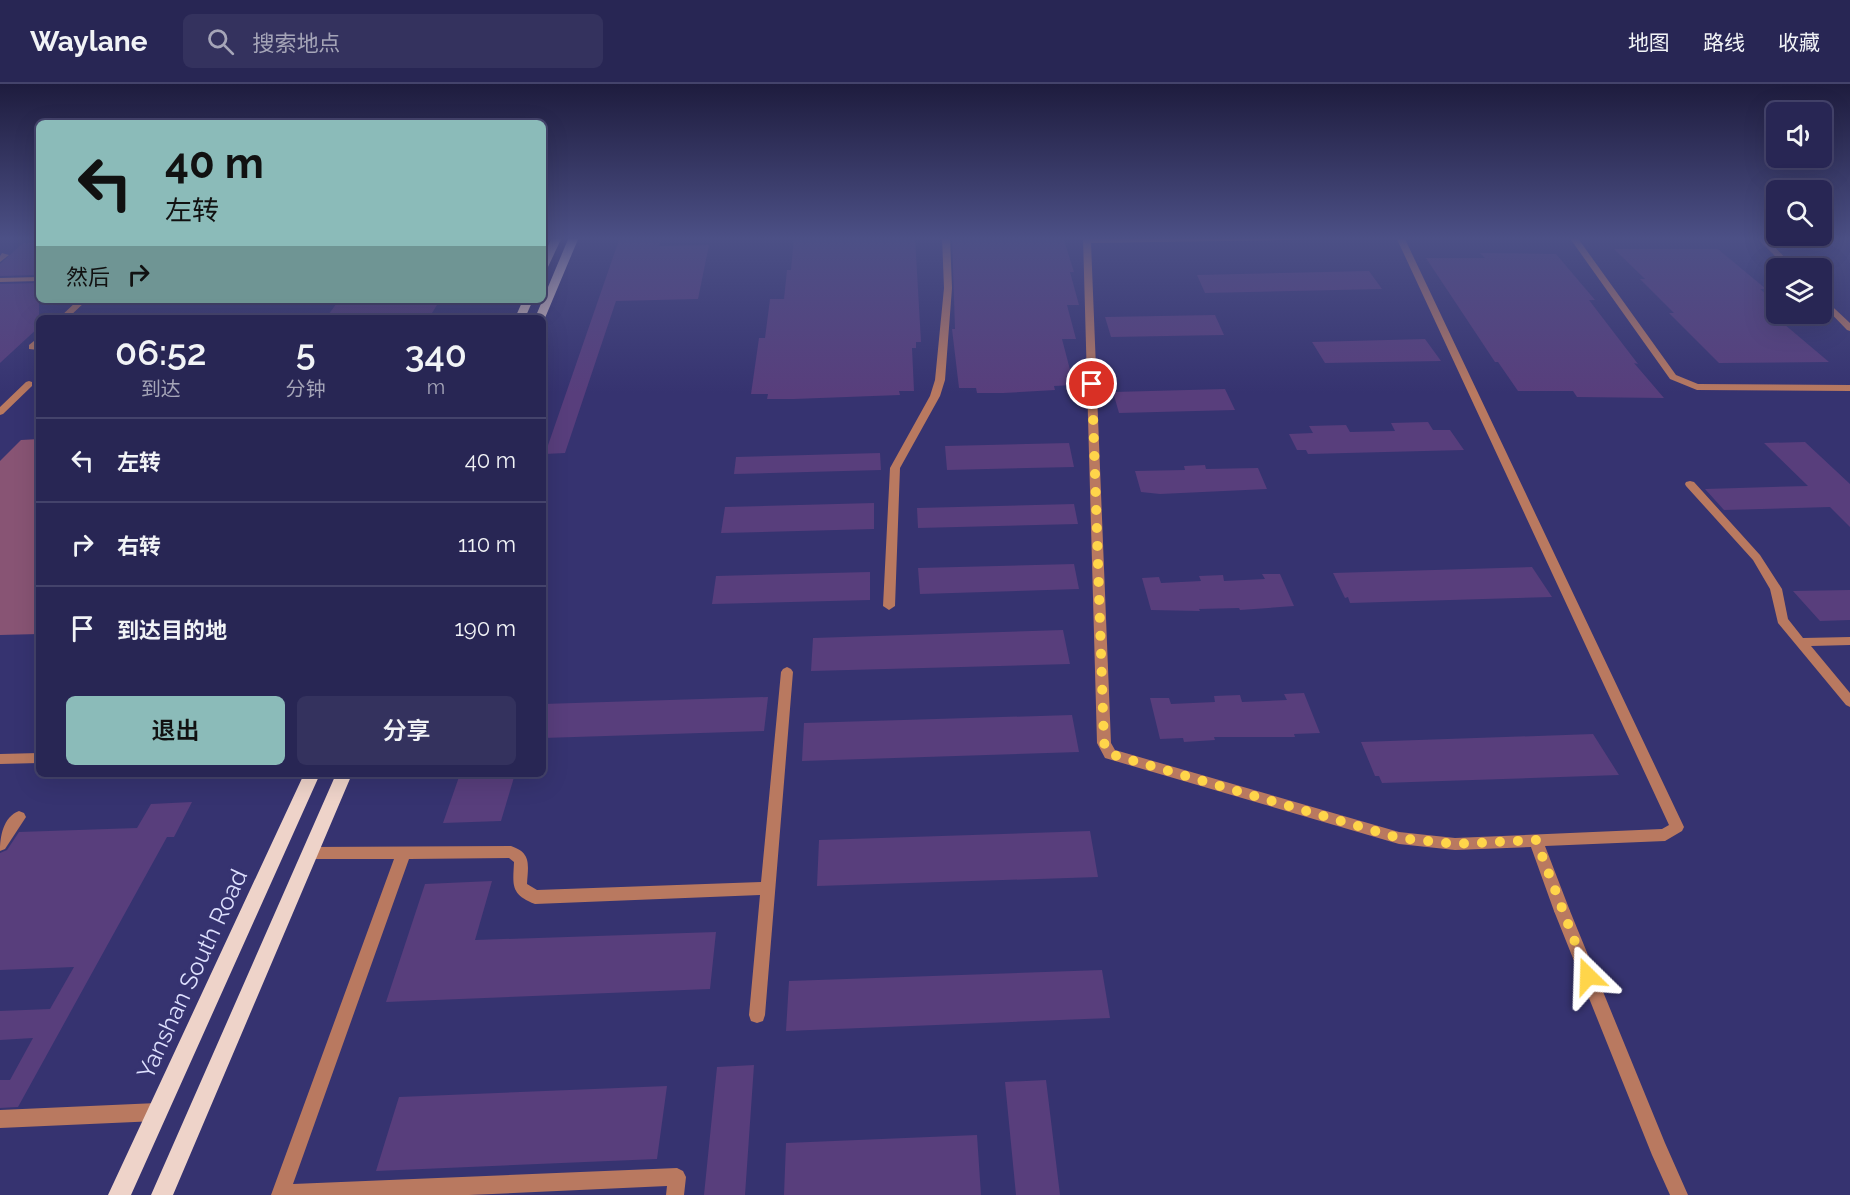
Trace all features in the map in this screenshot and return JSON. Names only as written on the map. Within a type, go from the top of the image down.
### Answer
[{"type":"main road","points":[[541,315],[552,289]]},
{"type":"main road","name":"Yanshan South Road","points":[[119,1195],[311,777]]},
{"type":"main road","points":[[162,1195],[343,777]]},
{"type":"street","points":[[889,606],[895,468],[935,396],[940,380],[948,289]]},
{"type":"street","points":[[1090,289],[1104,743],[1110,754],[1399,838],[1455,844],[1665,835],[1677,827],[1424,289]]},
{"type":"street","points":[[1611,289],[1673,377],[1683,383],[1697,387],[1850,388]]},
{"type":"street","points":[[66,315],[80,303]]},
{"type":"street","points":[[1832,309],[1850,328]]},
{"type":"street","points":[[0,412],[29,384]]},
{"type":"street","points":[[1690,484],[1753,552],[1776,586],[1777,605],[1782,620],[1850,702]]},
{"type":"street","points":[[1800,642],[1850,641]]},
{"type":"street","points":[[757,1015],[787,672]]},
{"type":"street","points":[[0,759],[36,758]]},
{"type":"street","points":[[0,845],[19,817]]},
{"type":"street","points":[[1536,840],[1562,911],[1658,1149],[1679,1195]]},
{"type":"street","points":[[404,852],[280,1194],[677,1178],[675,1195]]},
{"type":"street","points":[[310,853],[511,852],[521,859],[520,887],[535,897],[769,888]]},
{"type":"street","points":[[0,1119],[157,1112]]},
{"type":"shaded area","points":[[36,439],[36,634],[0,635],[0,461],[21,440]]},
{"type":"building","points":[[0,289],[36,289],[39,315],[36,315],[36,330],[0,363]]},
{"type":"building","points":[[602,289],[700,289],[698,299],[616,301],[565,453],[546,454]]},
{"type":"building","points":[[785,289],[918,289],[921,342],[916,342],[916,348],[912,348],[914,391],[899,391],[900,395],[794,399],[767,399],[768,394],[751,394],[759,338],[765,338],[770,299],[784,299]]},
{"type":"building","points":[[954,289],[1075,289],[1079,305],[1067,305],[1076,339],[1062,339],[1074,385],[1054,386],[1055,390],[1003,393],[977,393],[976,388],[959,388],[952,329],[955,329]]},
{"type":"building","points":[[1203,289],[1382,289],[1205,293]]},
{"type":"building","points":[[1446,289],[1586,289],[1595,300],[1589,300],[1638,364],[1634,363],[1664,398],[1577,397],[1573,391],[1518,391],[1498,362],[1495,362]]},
{"type":"building","points":[[1650,289],[1766,289],[1760,289],[1766,294],[1766,324],[1784,324],[1829,362],[1719,363],[1669,313],[1674,313]]},
{"type":"building","points":[[337,303],[438,303],[431,315],[328,315]]},
{"type":"building","points":[[1215,315],[1224,335],[1111,337],[1105,317]]},
{"type":"building","points":[[1425,339],[1441,361],[1325,363],[1312,342]]},
{"type":"building","points":[[1225,389],[1235,410],[1119,413],[1113,392]]},
{"type":"building","points":[[1428,422],[1433,430],[1450,430],[1464,450],[1308,454],[1306,450],[1297,450],[1289,434],[1313,433],[1309,426],[1346,425],[1350,432],[1395,431],[1391,423]]},
{"type":"building","points":[[1805,442],[1850,484],[1850,527],[1830,507],[1724,510],[1705,489],[1808,486],[1764,443]]},
{"type":"building","points":[[1069,443],[1074,467],[947,470],[945,446]]},
{"type":"building","points":[[880,453],[881,470],[734,474],[736,457]]},
{"type":"building","points":[[1205,465],[1206,469],[1258,468],[1267,489],[1160,494],[1141,492],[1135,471],[1185,470],[1184,466]]},
{"type":"building","points":[[874,503],[874,529],[721,533],[725,507]]},
{"type":"building","points":[[1074,504],[1078,524],[918,528],[917,508]]},
{"type":"building","points":[[1074,564],[1079,589],[920,594],[918,568]]},
{"type":"building","points":[[1532,567],[1552,597],[1350,603],[1348,597],[1345,598],[1333,573]]},
{"type":"building","points":[[870,572],[870,600],[712,604],[716,576]]},
{"type":"building","points":[[1262,574],[1280,574],[1294,606],[1240,610],[1239,608],[1199,609],[1200,611],[1151,610],[1142,578],[1159,577],[1161,583],[1201,581],[1199,576],[1223,575],[1224,581],[1265,579]]},
{"type":"building","points":[[1850,590],[1850,620],[1820,621],[1793,591]]},
{"type":"building","points":[[1063,630],[1070,664],[811,671],[813,638]]},
{"type":"building","points":[[1304,693],[1320,733],[1294,734],[1295,737],[1214,737],[1215,740],[1184,742],[1183,738],[1160,739],[1150,698],[1169,698],[1171,704],[1215,702],[1214,696],[1240,695],[1242,702],[1287,700],[1284,694]]},
{"type":"building","points":[[768,697],[764,731],[546,738],[546,704]]},
{"type":"building","points":[[1072,715],[1079,752],[802,761],[804,723]]},
{"type":"building","points":[[1593,734],[1619,775],[1382,783],[1379,776],[1375,776],[1361,742]]},
{"type":"building","points":[[459,777],[514,777],[501,821],[443,823]]},
{"type":"building","points":[[192,802],[174,837],[167,837],[18,1107],[0,1108],[0,1080],[10,1080],[33,1038],[0,1040],[0,1011],[50,1009],[74,967],[0,970],[0,853],[7,850],[19,832],[137,828],[151,804]]},
{"type":"building","points":[[1090,831],[1098,877],[817,886],[819,840]]},
{"type":"building","points":[[492,881],[475,940],[716,932],[710,989],[386,1002],[425,884]]},
{"type":"building","points":[[1102,970],[1110,1018],[786,1031],[789,981]]},
{"type":"building","points":[[754,1065],[745,1195],[704,1195],[717,1067]]},
{"type":"building","points":[[1046,1080],[1060,1195],[1016,1195],[1005,1082]]},
{"type":"building","points":[[667,1086],[657,1159],[376,1171],[399,1097]]},
{"type":"building","points":[[977,1135],[981,1195],[784,1195],[786,1143]]},
{"type":"route","points":[[1092,384],[1104,743],[1110,754],[1399,838],[1455,844],[1536,840],[1588,976]]}]
